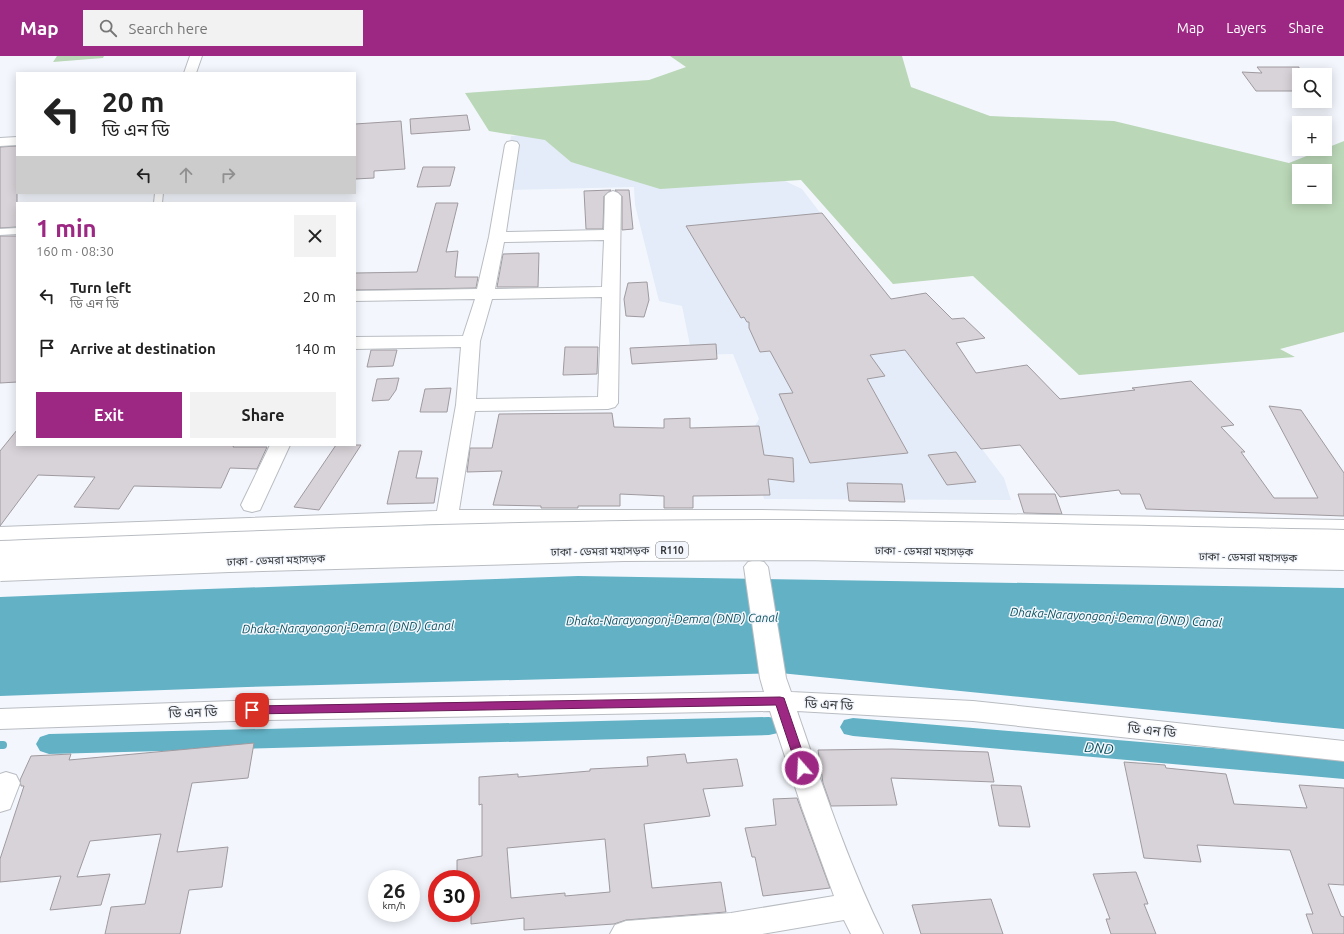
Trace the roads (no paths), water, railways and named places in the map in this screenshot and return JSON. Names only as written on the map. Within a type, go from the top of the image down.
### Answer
[{"type":"street","points":[[190,72],[196,56]]},
{"type":"street","points":[[0,142],[16,141]]},
{"type":"street","points":[[447,517],[466,405],[471,341],[485,294],[497,236],[512,145]]},
{"type":"street","points":[[466,405],[608,402],[613,196]]},
{"type":"street","points":[[497,236],[612,235]]},
{"type":"street","points":[[356,296],[611,292]]},
{"type":"street","points":[[356,343],[471,341]]},
{"type":"street","points":[[252,505],[280,446]]},
{"type":"street","points":[[0,534],[447,517],[752,517],[1344,527]]},
{"type":"street","points":[[752,517],[747,564],[757,571],[777,690],[816,808],[853,906],[867,934]]},
{"type":"street","name":"ঢাকা - ডেমরা মহাসড়ক","points":[[0,552],[235,543],[631,532],[798,530],[1344,541]]},
{"type":"street","name":"ঢাকা - ডেমরা মহাসড়ক","points":[[0,570],[228,561],[631,550],[809,549],[1344,559]]},
{"type":"street","name":"ডি এন ডি","points":[[0,719],[777,690],[1344,751]]},
{"type":"street","points":[[626,934],[731,926],[853,906]]},
{"type":"lane","points":[[0,232],[16,231]]},
{"type":"water","name":"Dhaka-Narayongonj-Demra (DND) Canal","points":[[578,576],[1344,588],[1344,729],[780,673],[247,687],[0,696],[0,597]]},
{"type":"waterway","points":[[49,744],[769,726]]},
{"type":"waterway","name":"DND","points":[[853,727],[1344,769]]}]
